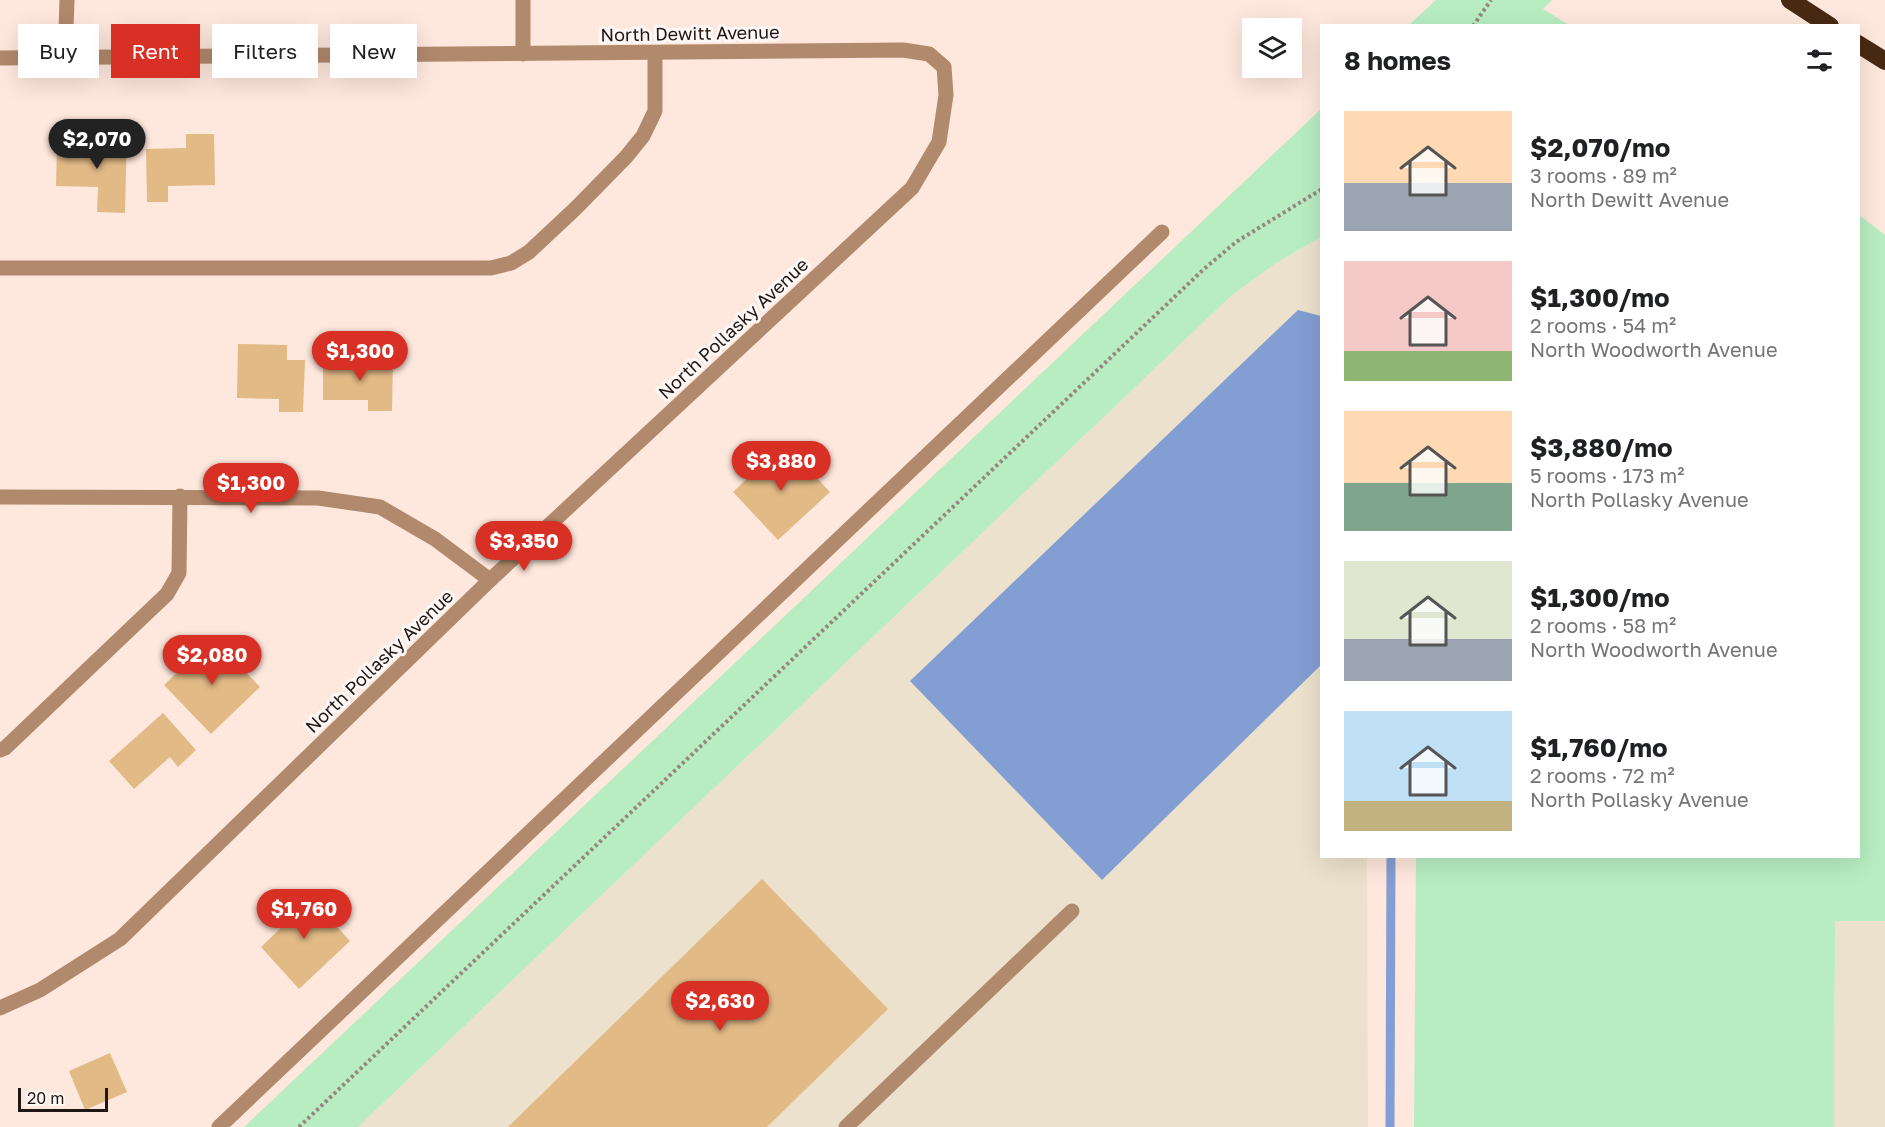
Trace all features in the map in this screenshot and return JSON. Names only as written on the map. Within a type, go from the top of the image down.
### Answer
[{"type":"highway","points":[[1790,0],[1827,24]]},
{"type":"highway","points":[[1860,45],[1885,61]]},
{"type":"street","points":[[66,24],[67,0]]},
{"type":"street","points":[[523,0],[523,54]]},
{"type":"street","name":"North Dewitt Avenue","points":[[99,58],[903,50],[929,54],[944,66]]},
{"type":"street","points":[[0,268],[480,268],[511,263],[529,252],[576,208],[626,157],[643,136],[655,111],[655,53]]},
{"type":"street","name":"North Dewitt Avenue","points":[[0,58],[18,58]]},
{"type":"street","name":"North Pollasky Avenue","points":[[0,1008],[40,990],[120,939],[490,580],[912,188],[939,142],[946,95],[944,66]]},
{"type":"street","points":[[219,1127],[1162,232]]},
{"type":"street","points":[[0,750],[5,748],[167,594],[178,573],[180,496]]},
{"type":"street","points":[[0,497],[318,498],[380,507],[435,539],[490,580]]},
{"type":"street","points":[[846,1127],[1072,911]]},
{"type":"path","points":[[1474,24],[1491,0]]},
{"type":"path","points":[[299,1127],[1204,269],[1236,242],[1320,190]]},
{"type":"shaded area","points":[[1320,238],[1320,858],[1367,858],[1368,1127],[358,1127],[1232,295],[1276,263]]},
{"type":"shaded area","points":[[1835,921],[1885,921],[1885,1127],[1834,1127]]},
{"type":"green space","points":[[1436,0],[1552,0],[1543,9],[1567,24],[1410,24]]},
{"type":"green space","points":[[1320,110],[1320,238],[1276,263],[1232,295],[358,1127],[244,1127]]},
{"type":"green space","points":[[1860,216],[1885,235],[1885,921],[1835,921],[1834,1127],[1414,1127],[1416,858],[1860,858]]},
{"type":"water","points":[[1298,310],[1320,316],[1320,666],[1102,880],[910,681]]},
{"type":"building","points":[[101,132],[127,133],[125,213],[97,212],[98,187],[56,186],[57,147],[100,148]]},
{"type":"building","points":[[186,134],[214,134],[215,185],[168,186],[168,202],[147,202],[146,149],[186,148]]},
{"type":"building","points":[[238,344],[287,345],[287,360],[305,360],[303,412],[279,412],[279,399],[237,398]]},
{"type":"building","points":[[323,359],[393,360],[392,411],[368,411],[368,400],[323,400]]},
{"type":"building","points":[[784,443],[830,492],[778,540],[733,492]]},
{"type":"building","points":[[213,638],[260,687],[211,734],[164,685]]},
{"type":"building","points":[[163,713],[196,750],[178,767],[170,757],[134,789],[109,761]]},
{"type":"building","points":[[762,879],[888,1009],[767,1127],[508,1127]]},
{"type":"building","points":[[302,889],[350,941],[299,989],[261,947],[288,921],[279,911]]},
{"type":"building","points":[[110,1053],[127,1092],[85,1110],[69,1071]]},
{"type":"waterway","points":[[1390,1127],[1391,858]]}]
